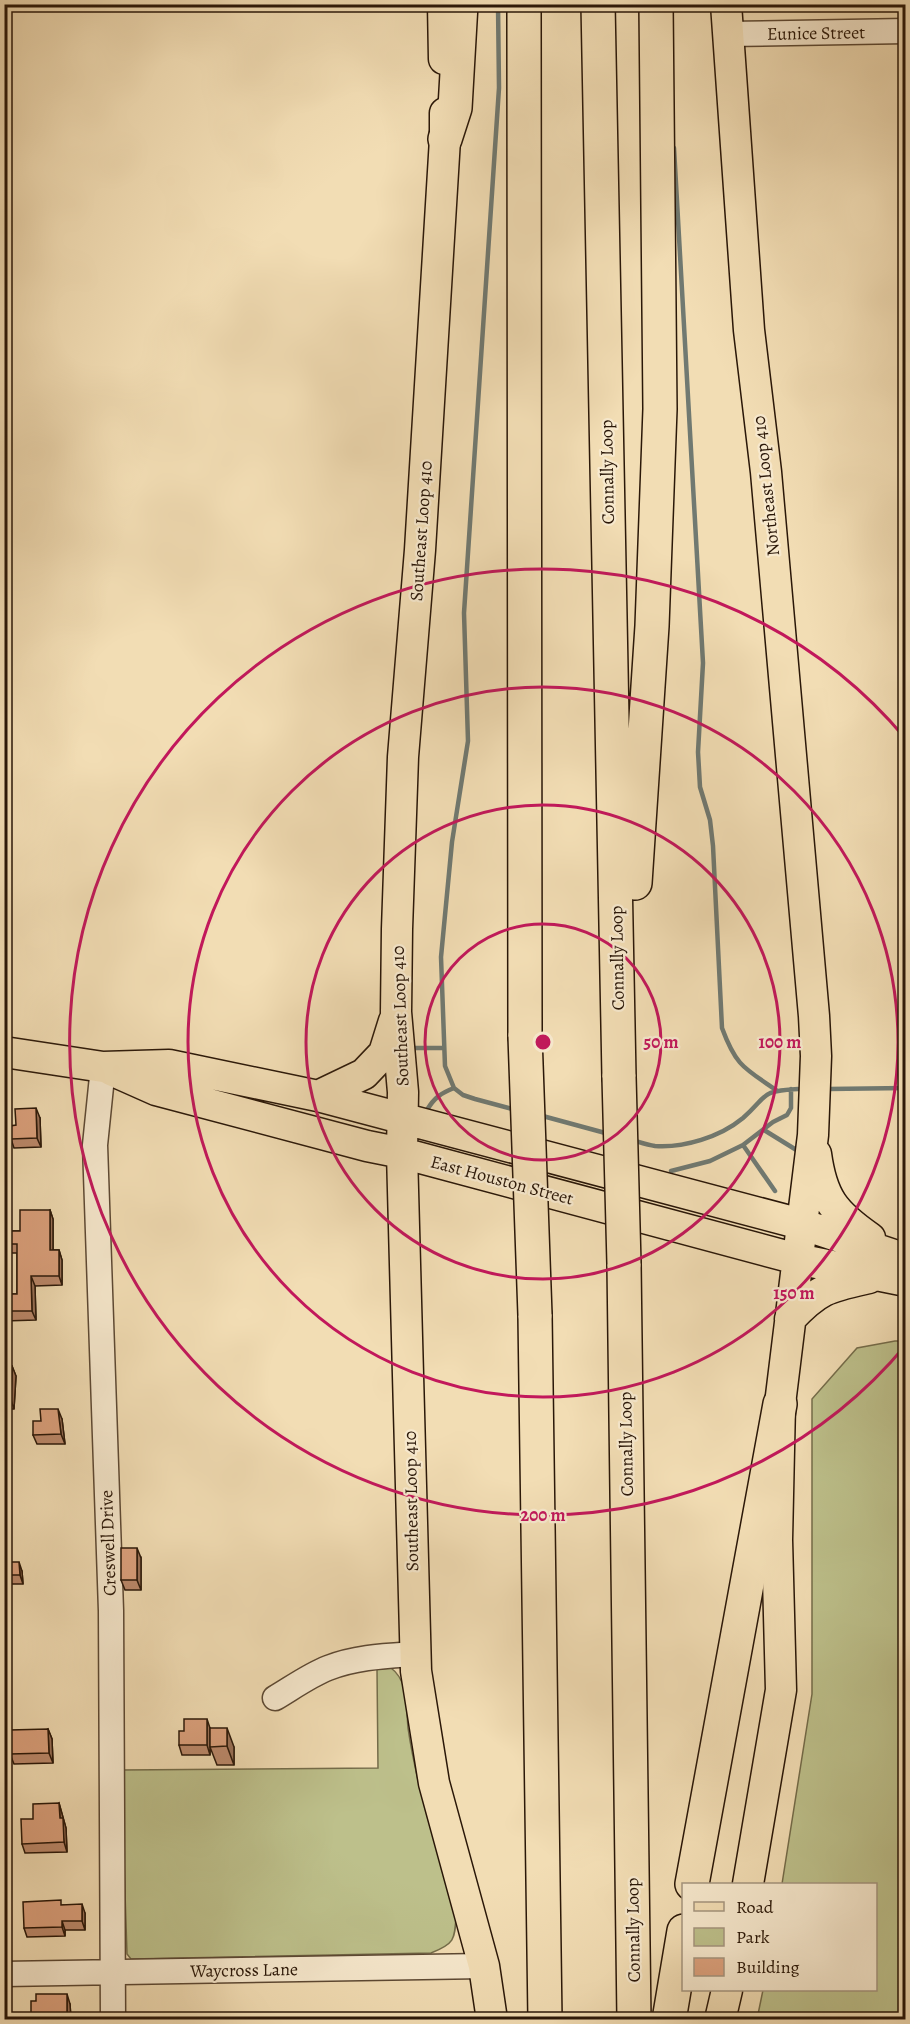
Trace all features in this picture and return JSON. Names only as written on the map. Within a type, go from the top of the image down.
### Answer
[{"type":"highway","points":[[445,139],[455,108],[462,4]]},
{"type":"highway","points":[[502,4],[510,354],[524,465]]},
{"type":"highway","points":[[524,4],[525,1036],[535,1315],[545,2019]]},
{"type":"highway","name":"Connally Loop","points":[[598,4],[624,1264],[634,2019]]},
{"type":"highway","points":[[618,963],[631,935],[652,626],[660,409],[656,4]]},
{"type":"highway","points":[[692,1883],[780,1404]]},
{"type":"highway","points":[[669,2019],[682,1943]]},
{"type":"main road","name":"Southeast Loop 410","points":[[443,4],[445,139],[420,550],[403,757],[396,928],[396,1012],[403,1092],[402,1153],[415,1654],[422,1717],[434,1783],[484,1966],[492,2019]]},
{"type":"main road","name":"Northeast Loop 410","points":[[726,4],[749,330],[766,472],[816,1056],[813,1135]]},
{"type":"main road","points":[[318,1096],[364,1074],[384,1053],[396,1012]]},
{"type":"main road","name":"East Houston Street","points":[[4,1052],[103,1067],[169,1065],[318,1096],[801,1224],[896,1268]]},
{"type":"main road","name":"East Houston Street","points":[[103,1067],[156,1090],[797,1259],[896,1268]]},
{"type":"main road","points":[[748,1883],[781,1690],[777,1540],[780,1404],[813,1135]]},
{"type":"main road","points":[[813,1135],[819,1177],[830,1201],[845,1221],[896,1268]]},
{"type":"main road","points":[[790,1319],[806,1301],[823,1289],[896,1268]]},
{"type":"main road","points":[[720,2019],[727,1991]]},
{"type":"street","name":"Eunice Street","points":[[727,34],[906,31]]},
{"type":"street","name":"Creswell Drive","points":[[103,1067],[95,1146],[111,1611],[113,2019]]},
{"type":"street","points":[[275,1698],[326,1669],[377,1656],[415,1654]]},
{"type":"street","name":"Waycross Lane","points":[[4,1974],[484,1966]]},
{"type":"green space","points":[[906,1341],[905,2019],[757,2019],[763,1991],[877,1991],[877,1883],[782,1883],[812,1694],[812,1399],[857,1348]]},
{"type":"green space","points":[[391,1668],[397,1673],[404,1687],[408,1728],[417,1775],[456,1916],[454,1936],[449,1944],[431,1953],[131,1959],[127,1954],[121,1770],[378,1768],[377,1669]]},
{"type":"building","points":[[36,1108],[37,1138],[11,1139],[10,1126],[16,1125],[15,1109]]},
{"type":"building","points":[[4,1171],[6,1171],[6,1187],[4,1187]]},
{"type":"building","points":[[20,1210],[50,1210],[50,1250],[59,1250],[59,1276],[31,1276],[32,1311],[4,1311],[4,1294],[17,1294],[17,1244],[4,1244],[4,1231],[20,1231]]},
{"type":"building","points":[[4,1366],[12,1366],[11,1400],[4,1399]]},
{"type":"building","points":[[40,1409],[58,1409],[61,1434],[33,1435],[33,1421],[41,1421]]},
{"type":"building","points":[[121,1548],[137,1548],[137,1580],[121,1580]]},
{"type":"building","points":[[4,1562],[19,1562],[20,1575],[4,1575]]},
{"type":"building","points":[[184,1719],[207,1719],[207,1745],[179,1745],[179,1731],[184,1731]]},
{"type":"building","points":[[210,1728],[227,1728],[227,1746],[210,1747]]},
{"type":"building","points":[[48,1729],[49,1753],[10,1754],[10,1730]]},
{"type":"building","points":[[59,1803],[60,1818],[63,1818],[64,1842],[22,1844],[21,1819],[33,1819],[33,1804]]},
{"type":"building","points":[[61,1900],[61,1905],[82,1904],[82,1921],[62,1921],[62,1927],[24,1928],[23,1902]]},
{"type":"building","points":[[36,1994],[67,1994],[67,2019],[31,2016],[31,2001],[36,2001]]},
{"type":"waterway","points":[[498,4],[499,88],[464,613],[468,741],[452,842],[441,957],[445,1066],[454,1088],[463,1095],[516,1110]]},
{"type":"waterway","points":[[674,148],[703,663],[698,752],[700,787],[710,820],[713,846],[722,1028],[732,1051],[742,1065],[776,1090]]},
{"type":"waterway","points":[[412,1048],[444,1048]]},
{"type":"waterway","points":[[427,1110],[438,1096],[454,1088]]},
{"type":"waterway","points":[[828,1089],[906,1088]]},
{"type":"waterway","points":[[671,1171],[710,1161],[743,1145],[773,1122],[787,1115],[791,1108],[791,1089]]},
{"type":"waterway","points":[[632,1140],[652,1146],[678,1145],[701,1140],[734,1125],[770,1093],[798,1089]]},
{"type":"waterway","points":[[539,1115],[609,1134]]},
{"type":"waterway","points":[[764,1130],[798,1151]]},
{"type":"waterway","points":[[743,1145],[775,1191]]}]
